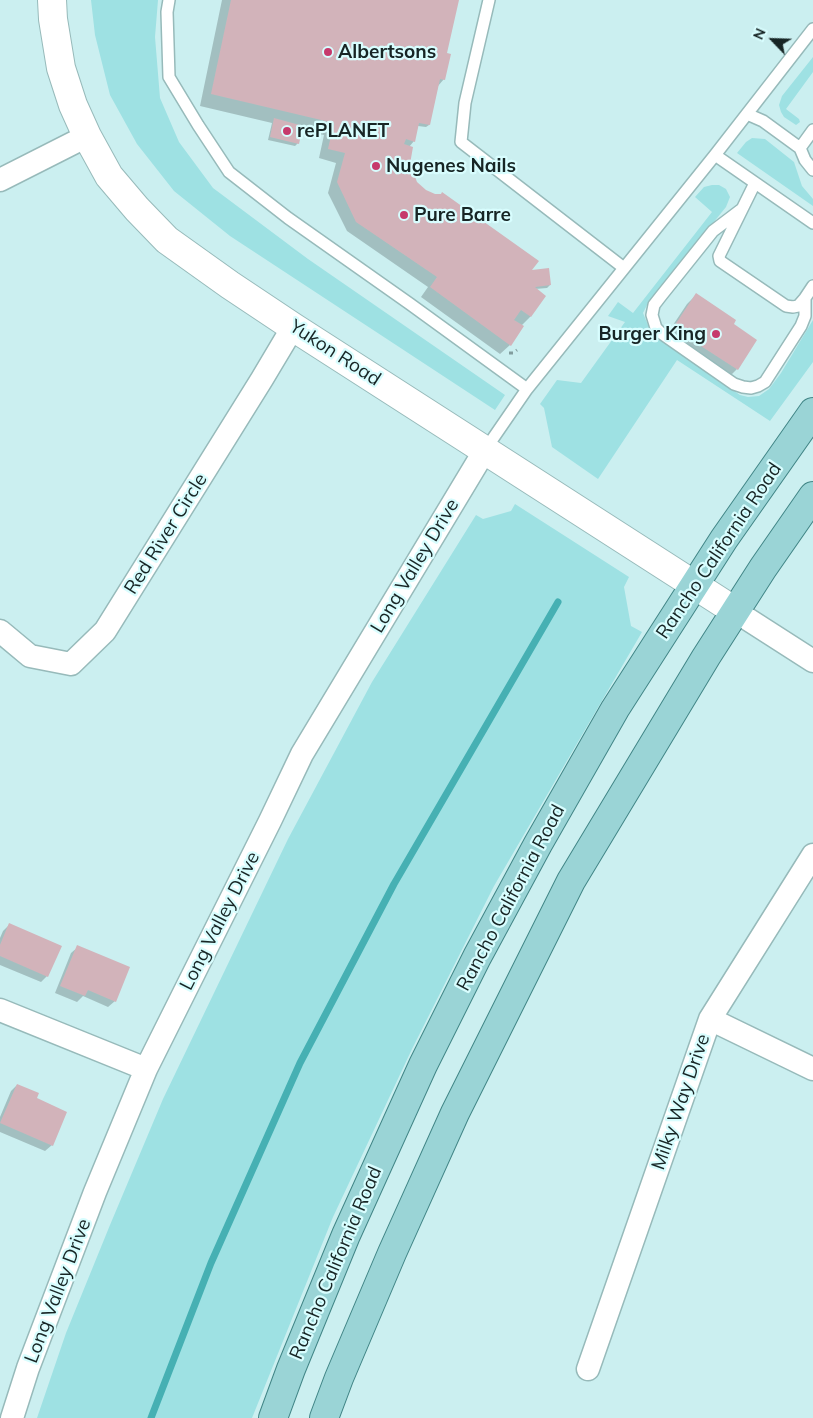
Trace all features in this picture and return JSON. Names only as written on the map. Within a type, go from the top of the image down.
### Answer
[{"type":"main road","name":"Rancho California Road","points":[[273,1418],[294,1360],[346,1236],[423,1065],[473,965],[538,844],[615,709],[724,539],[813,412]]},
{"type":"main road","points":[[324,1418],[338,1378],[455,1113],[571,881],[706,656],[813,496]]},
{"type":"street","name":"Yukon Road","points":[[52,0],[52,19],[61,68],[73,105],[86,136],[109,176],[167,240],[230,285],[735,611]]},
{"type":"street","points":[[0,180],[86,136]]},
{"type":"street","name":"Red River Circle","points":[[0,631],[30,656],[71,664],[106,631],[293,326]]},
{"type":"street","name":"Long Valley Drive","points":[[12,1418],[28,1368],[95,1192],[146,1069],[302,754],[485,450]]},
{"type":"street","points":[[735,611],[813,662]]},
{"type":"street","name":"Milky Way Drive","points":[[588,1369],[710,1019],[813,855]]},
{"type":"street","points":[[0,1010],[146,1069]]},
{"type":"street","points":[[710,1019],[813,1069]]},
{"type":"lane","points":[[169,0],[167,12],[168,77],[229,172],[288,218],[527,389]]},
{"type":"lane","points":[[489,0],[465,103],[461,142],[624,268]]},
{"type":"lane","points":[[485,450],[527,389],[715,155],[813,29]]},
{"type":"lane","points":[[747,114],[763,121],[800,148],[805,160],[813,170]]},
{"type":"lane","points":[[800,148],[813,130]]},
{"type":"lane","points":[[715,155],[813,223]]},
{"type":"lane","points":[[755,183],[719,256],[720,261],[786,306],[798,306],[806,298],[813,286]]},
{"type":"lane","points":[[742,209],[713,231],[660,296],[654,305],[652,316],[656,328],[734,384],[751,388],[765,382],[801,326],[806,316],[806,298]]},
{"type":"path","points":[[507,351],[510,354],[517,350]]},
{"type":"shaded area","points":[[91,0],[158,0],[155,37],[160,98],[179,142],[213,188],[308,259],[505,395],[495,410],[230,236],[174,191],[137,144],[110,95],[95,35]]},
{"type":"shaded area","points":[[813,57],[813,72],[786,109],[799,119],[800,122],[796,125],[784,117],[779,105],[782,96]]},
{"type":"shaded area","points":[[752,138],[765,139],[794,162],[802,186],[813,199],[813,206],[737,153]]},
{"type":"shaded area","points":[[719,185],[726,189],[730,197],[726,207],[648,303],[643,313],[650,330],[657,337],[740,395],[748,397],[759,396],[769,389],[781,373],[813,320],[813,362],[770,421],[677,360],[598,479],[552,447],[544,408],[540,404],[557,380],[581,383],[625,322],[608,316],[618,302],[633,313],[712,212],[695,197],[704,187]]},
{"type":"shaded area","points":[[515,504],[629,577],[624,587],[631,626],[642,632],[494,886],[412,1049],[333,1217],[252,1418],[37,1418],[66,1333],[163,1099],[288,839],[372,682],[476,515],[483,519],[511,511]]},
{"type":"building","points":[[231,0],[459,0],[447,53],[451,54],[445,80],[440,79],[430,125],[419,123],[415,142],[406,139],[404,144],[413,147],[410,164],[417,182],[426,190],[435,194],[441,194],[442,192],[539,261],[532,270],[549,268],[551,285],[535,287],[546,296],[531,317],[521,310],[514,320],[524,326],[511,346],[430,287],[437,277],[356,222],[337,182],[345,153],[328,149],[334,123],[211,94]]},
{"type":"building","name":"rePLANET","points":[[274,118],[303,126],[299,144],[270,137]]},
{"type":"building","name":"Burger King","points":[[696,293],[736,320],[734,324],[757,340],[738,370],[673,328]]},
{"type":"building","points":[[9,923],[62,946],[48,977],[0,956],[0,945]]},
{"type":"building","points":[[77,945],[130,967],[116,1002],[88,990],[85,996],[60,986]]},
{"type":"building","points":[[17,1084],[39,1093],[37,1098],[67,1112],[53,1146],[0,1123]]},
{"type":"waterway","points":[[151,1418],[211,1263],[300,1063],[394,884],[558,602]]},
{"type":"place","name":"Albertsons","points":[[328,52]]},
{"type":"place","name":"rePLANET","points":[[287,131]]},
{"type":"place","name":"Nugenes Nails","points":[[376,166]]},
{"type":"place","name":"Pure Barre","points":[[404,215]]},
{"type":"place","name":"Burger King","points":[[716,334]]}]
